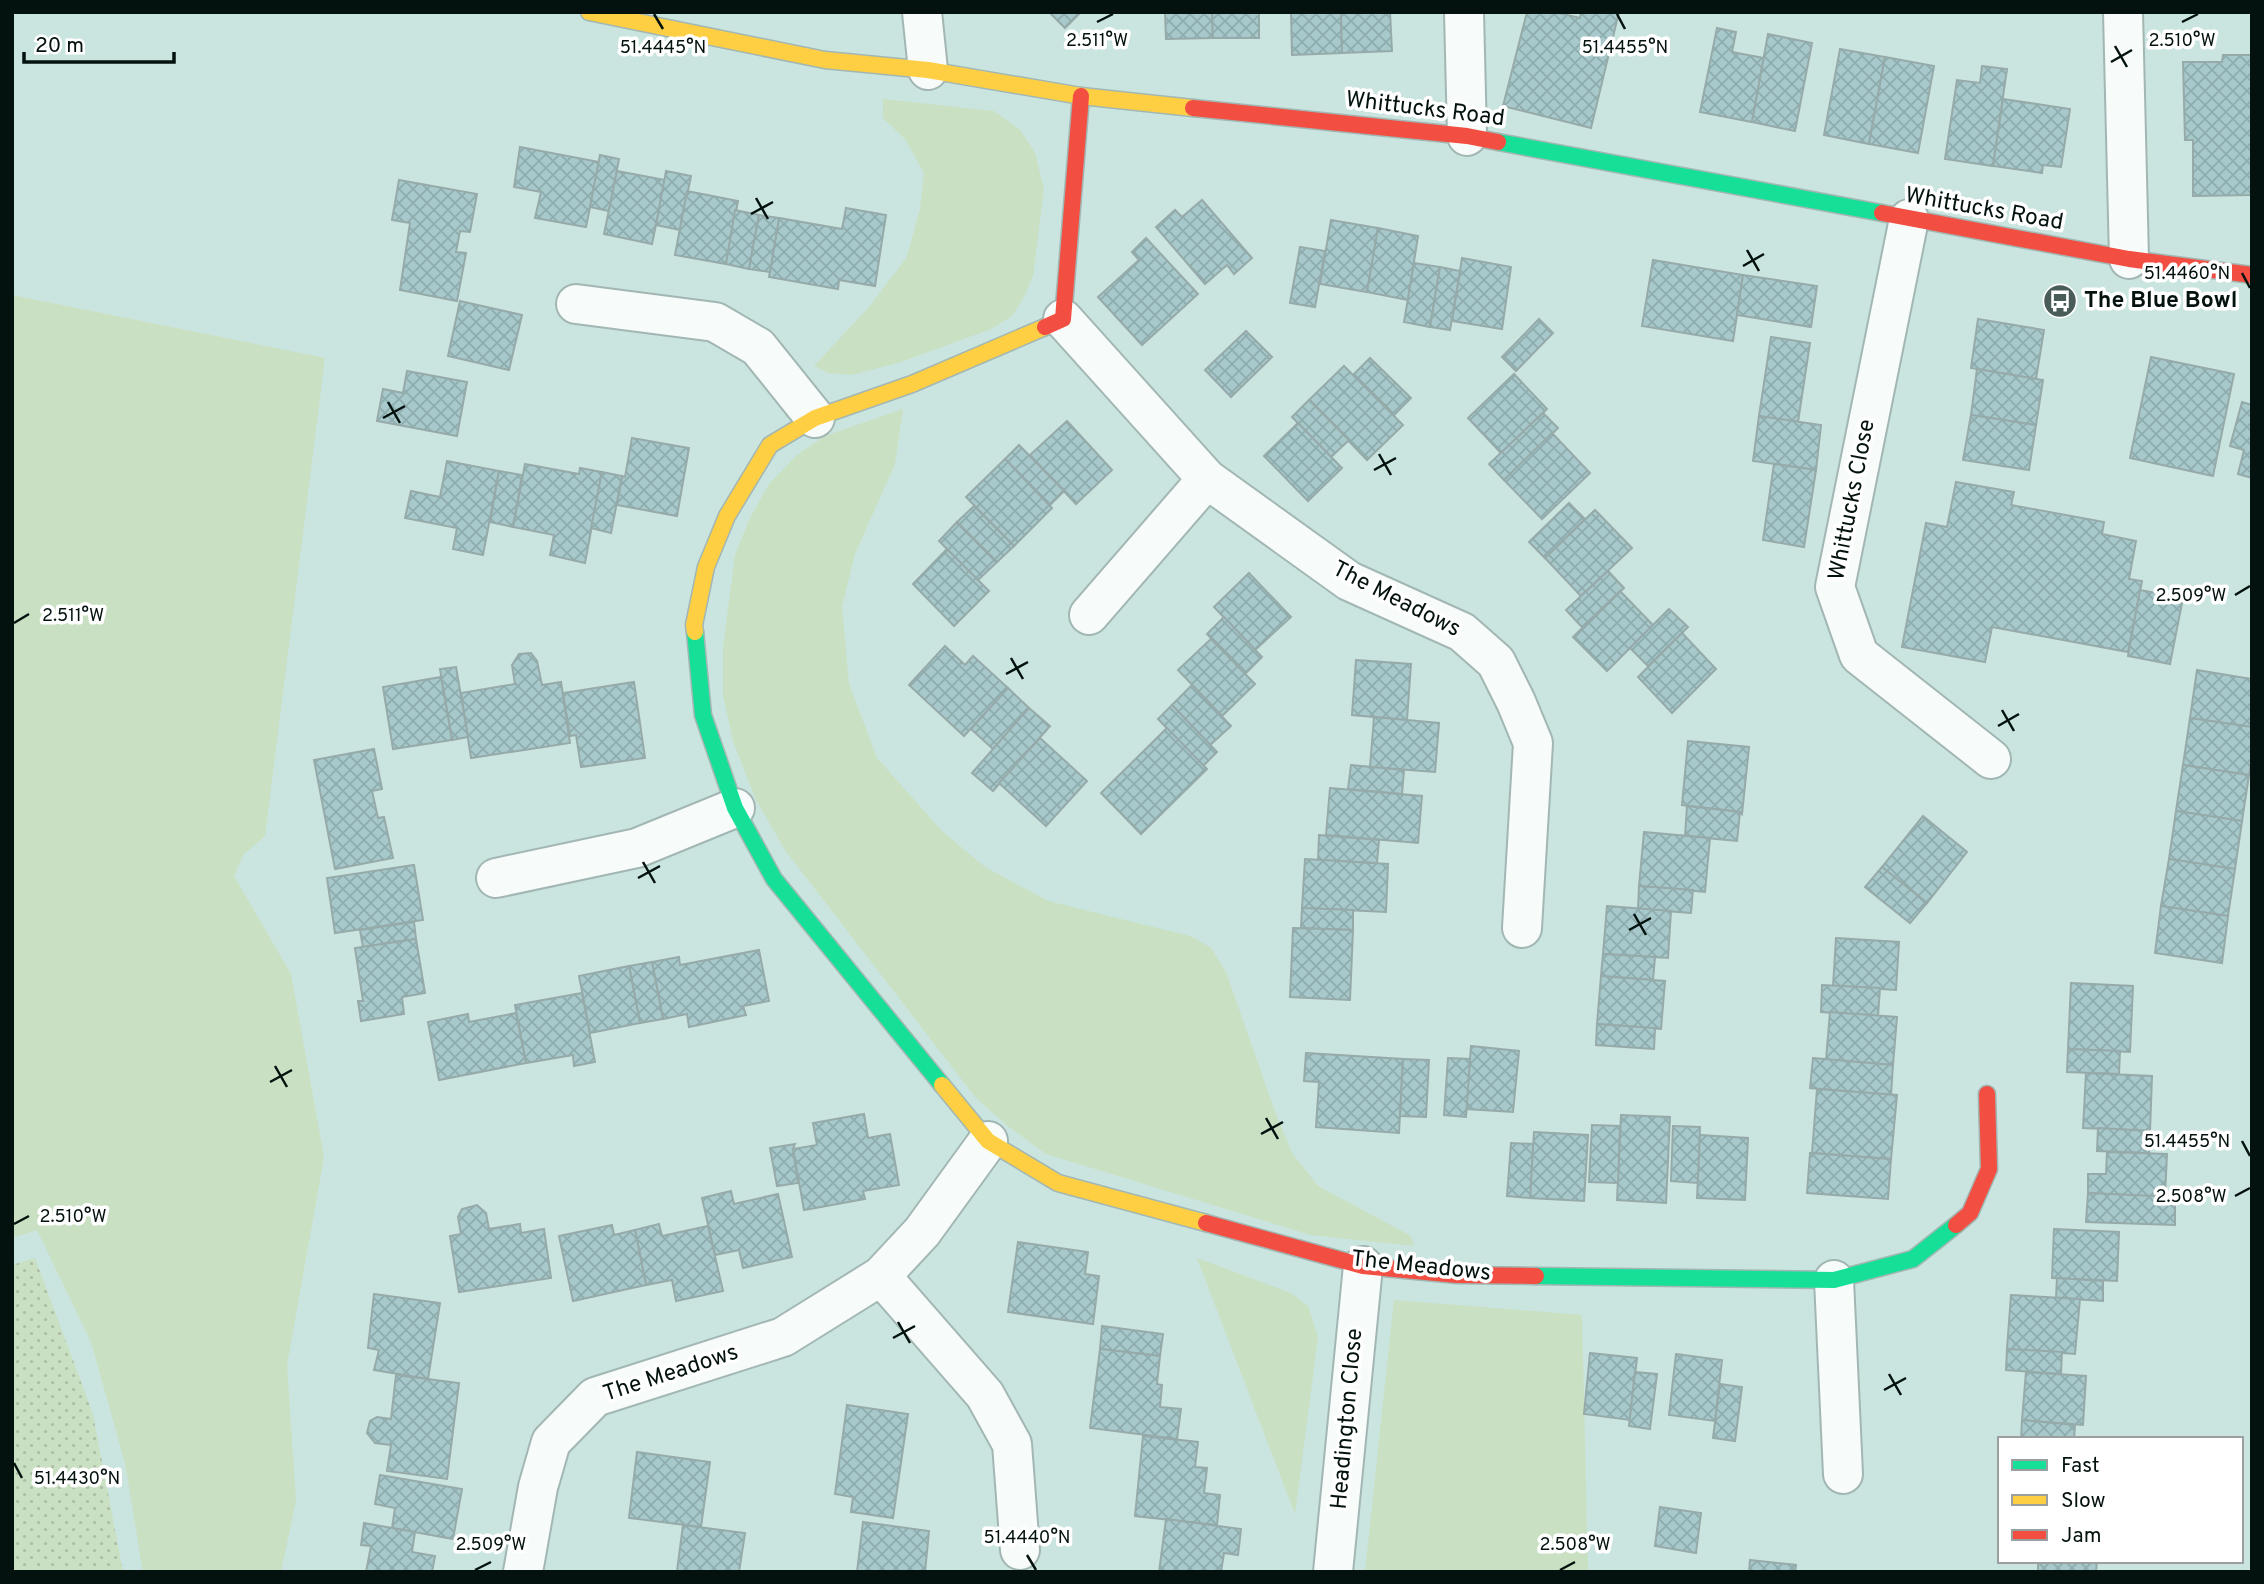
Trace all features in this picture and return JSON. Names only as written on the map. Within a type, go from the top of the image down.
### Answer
[{"type":"street","name":"Whittucks Road","points":[[589,12],[825,60],[928,70],[1081,96],[1467,136],[2129,259],[2252,275]]},
{"type":"street","points":[[922,12],[928,70]]},
{"type":"street","points":[[1465,12],[1467,136]]},
{"type":"street","points":[[2123,12],[2129,259]]},
{"type":"street","points":[[1063,319],[1081,96]]},
{"type":"street","name":"Whittucks Close","points":[[1909,219],[1835,587],[1859,655],[1991,759]]},
{"type":"street","points":[[576,304],[715,322],[758,346],[815,418]]},
{"type":"street","name":"The Meadows","points":[[1522,928],[1533,743],[1496,662],[1462,632],[1349,581],[1207,479],[1063,319],[912,384],[815,418],[770,445],[727,516],[706,567],[694,625],[704,715],[735,808],[774,879],[988,1141],[1058,1183],[1363,1266],[1457,1275],[1834,1280],[1913,1259],[1970,1213],[1989,1169],[1987,1094]]},
{"type":"street","points":[[1088,615],[1207,479]]},
{"type":"street","points":[[496,878],[637,848],[735,808]]},
{"type":"street","name":"The Meadows","points":[[523,1572],[538,1487],[551,1443],[595,1397],[783,1337],[881,1276],[922,1232],[988,1141]]},
{"type":"street","name":"Headington Close","points":[[1333,1572],[1363,1266]]},
{"type":"street","points":[[881,1276],[985,1395],[1012,1444],[1020,1550]]},
{"type":"street","points":[[1834,1280],[1843,1474]]},
{"type":"green space","points":[[883,99],[994,111],[1020,130],[1035,153],[1044,189],[1033,276],[1012,316],[991,329],[898,363],[851,375],[828,373],[814,366],[869,307],[907,257],[920,209],[924,173],[905,139],[883,118]]},
{"type":"green space","points":[[12,295],[325,358],[265,836],[244,854],[234,876],[291,974],[324,1157],[287,1365],[296,1500],[281,1572],[143,1572],[125,1463],[91,1342],[37,1230],[12,1238]]},
{"type":"green space","points":[[903,409],[895,464],[855,554],[842,607],[849,684],[877,758],[942,831],[985,867],[1048,901],[1190,936],[1210,947],[1226,972],[1292,1153],[1318,1186],[1411,1236],[1414,1246],[1311,1235],[1046,1154],[976,1098],[785,850],[756,800],[733,741],[723,695],[723,648],[735,555],[749,520],[769,484],[797,455],[825,436]]},
{"type":"green space","points":[[35,1258],[93,1414],[123,1572],[12,1572],[12,1265]]},
{"type":"green space","points":[[1197,1258],[1291,1293],[1308,1306],[1318,1337],[1295,1514]]},
{"type":"green space","points":[[1394,1300],[1582,1315],[1588,1572],[1365,1572]]},
{"type":"building","points":[[1049,12],[1081,12],[1065,28]]},
{"type":"building","points":[[1165,12],[1212,12],[1213,38],[1166,39]]},
{"type":"building","points":[[1212,12],[1259,12],[1259,38],[1213,38]]},
{"type":"building","points":[[1291,12],[1341,12],[1342,53],[1292,55]]},
{"type":"building","points":[[1341,12],[1390,12],[1392,51],[1342,53]]},
{"type":"building","points":[[1527,12],[1555,12],[1580,18],[1581,12],[1619,12],[1591,128],[1503,106]]},
{"type":"building","points":[[1717,28],[1736,32],[1732,52],[1764,58],[1752,122],[1700,112]]},
{"type":"building","points":[[1768,34],[1812,43],[1795,131],[1752,122]]},
{"type":"building","points":[[1840,49],[1885,57],[1869,144],[1824,135]]},
{"type":"building","points":[[2223,55],[2252,55],[2252,195],[2193,196],[2193,140],[2185,140],[2183,62],[2222,62]]},
{"type":"building","points":[[1885,57],[1934,66],[1918,153],[1869,144]]},
{"type":"building","points":[[1982,66],[2007,69],[1993,166],[1945,159],[1957,80],[1980,83]]},
{"type":"building","points":[[2003,99],[2070,109],[2061,167],[2043,165],[2042,173],[1993,166]]},
{"type":"building","points":[[520,147],[599,162],[586,227],[535,218],[541,192],[514,187]]},
{"type":"building","points":[[600,155],[619,159],[609,211],[590,207]]},
{"type":"building","points":[[617,171],[665,180],[652,244],[604,234]]},
{"type":"building","points":[[666,171],[691,176],[680,230],[656,225]]},
{"type":"building","points":[[399,180],[477,194],[470,232],[460,231],[456,252],[466,253],[457,301],[400,290],[410,223],[392,220]]},
{"type":"building","points":[[687,191],[738,201],[726,264],[675,255]]},
{"type":"building","points":[[1202,200],[1252,258],[1234,274],[1227,265],[1205,284],[1156,227],[1175,210],[1182,217]]},
{"type":"building","points":[[846,208],[886,215],[875,286],[839,280],[838,289],[769,277],[779,218],[842,229]]},
{"type":"building","points":[[735,210],[759,215],[749,269],[726,264]]},
{"type":"building","points":[[759,215],[779,218],[770,272],[749,269]]},
{"type":"building","points":[[1331,220],[1378,228],[1367,292],[1320,284]]},
{"type":"building","points":[[1378,228],[1418,236],[1408,300],[1367,292]]},
{"type":"building","points":[[1146,238],[1198,294],[1142,345],[1098,297],[1139,260],[1132,252]]},
{"type":"building","points":[[1300,247],[1325,251],[1315,307],[1290,303]]},
{"type":"building","points":[[1462,258],[1511,267],[1502,329],[1452,321]]},
{"type":"building","points":[[1653,260],[1743,275],[1733,341],[1642,326]]},
{"type":"building","points":[[1414,263],[1440,267],[1430,327],[1404,322]]},
{"type":"building","points":[[1440,267],[1460,271],[1450,330],[1430,327]]},
{"type":"building","points":[[1743,275],[1817,286],[1811,327],[1737,315]]},
{"type":"building","points":[[460,301],[522,315],[509,370],[448,356]]},
{"type":"building","points":[[1539,319],[1553,333],[1516,371],[1502,357]]},
{"type":"building","points":[[1978,319],[2044,330],[2036,379],[1971,368]]},
{"type":"building","points":[[1246,331],[1272,357],[1231,397],[1205,370]]},
{"type":"building","points":[[1771,337],[1810,343],[1798,422],[1759,416]]},
{"type":"building","points":[[2151,357],[2234,374],[2213,476],[2130,458]]},
{"type":"building","points":[[1370,358],[1411,398],[1394,415],[1353,375]]},
{"type":"building","points":[[1344,366],[1403,425],[1367,460],[1309,400]]},
{"type":"building","points":[[1977,369],[2043,380],[2036,425],[1971,415]]},
{"type":"building","points":[[407,371],[467,382],[457,436],[377,421],[383,389],[403,393]]},
{"type":"building","points":[[1514,374],[1547,409],[1501,453],[1468,418]]},
{"type":"building","points":[[1309,400],[1349,440],[1331,457],[1292,417]]},
{"type":"building","points":[[2242,402],[2252,405],[2252,478],[2238,474],[2244,450],[2230,446]]},
{"type":"building","points":[[1543,413],[1558,428],[1504,480],[1489,464]]},
{"type":"building","points":[[1971,415],[2036,425],[2029,470],[1963,460]]},
{"type":"building","points":[[1759,416],[1821,425],[1816,470],[1753,461]]},
{"type":"building","points":[[1067,421],[1112,470],[1076,504],[1030,455]]},
{"type":"building","points":[[1298,423],[1342,468],[1308,501],[1264,456]]},
{"type":"building","points":[[1552,433],[1590,473],[1542,519],[1504,480]]},
{"type":"building","points":[[632,438],[689,448],[677,516],[617,505]]},
{"type":"building","points":[[1019,445],[1064,491],[1050,505],[1005,459]]},
{"type":"building","points":[[1005,459],[1052,508],[1014,546],[966,497]]},
{"type":"building","points":[[447,461],[499,471],[483,555],[453,549],[457,528],[405,518],[411,491],[440,497]]},
{"type":"building","points":[[525,464],[579,474],[580,468],[602,472],[585,563],[550,555],[554,535],[513,527]]},
{"type":"building","points":[[1774,464],[1816,470],[1804,547],[1763,540]]},
{"type":"building","points":[[499,471],[522,475],[513,527],[490,522]]},
{"type":"building","points":[[602,472],[622,476],[611,533],[591,528]]},
{"type":"building","points":[[1956,482],[2014,492],[2011,505],[2104,522],[2102,534],[2136,541],[2129,579],[2142,581],[2128,652],[1992,627],[1985,662],[1902,647],[1926,523],[1947,527]]},
{"type":"building","points":[[1569,503],[1585,519],[1545,558],[1529,542]]},
{"type":"building","points":[[974,506],[1014,546],[997,562],[957,522]]},
{"type":"building","points":[[1595,510],[1632,548],[1581,596],[1545,558]]},
{"type":"building","points":[[957,522],[997,562],[978,580],[939,541]]},
{"type":"building","points":[[947,549],[989,591],[954,626],[913,584]]},
{"type":"building","points":[[1608,571],[1624,588],[1582,627],[1566,610]]},
{"type":"building","points":[[1249,573],[1291,617],[1255,650],[1214,607]]},
{"type":"building","points":[[2140,590],[2183,598],[2170,664],[2128,656]]},
{"type":"building","points":[[1620,591],[1653,625],[1607,671],[1573,637]]},
{"type":"building","points":[[1669,609],[1688,627],[1648,666],[1630,648]]},
{"type":"building","points":[[1224,617],[1262,657],[1245,674],[1207,634]]},
{"type":"building","points":[[1682,633],[1716,669],[1672,713],[1638,677]]},
{"type":"building","points":[[1211,639],[1255,684],[1222,716],[1178,670]]},
{"type":"building","points":[[945,646],[965,665],[973,656],[1008,688],[964,736],[909,685]]},
{"type":"building","points":[[531,653],[537,661],[542,685],[561,682],[570,743],[471,758],[461,693],[515,684],[512,665],[519,654]]},
{"type":"building","points":[[1356,660],[1411,664],[1407,720],[1352,715]]},
{"type":"building","points":[[456,667],[468,737],[452,740],[440,669]]},
{"type":"building","points":[[2197,670],[2252,679],[2252,727],[2190,718]]},
{"type":"building","points":[[441,677],[452,740],[393,749],[383,687]]},
{"type":"building","points":[[634,682],[645,758],[581,767],[576,735],[570,736],[563,693]]},
{"type":"building","points":[[1192,685],[1231,726],[1210,745],[1172,705]]},
{"type":"building","points":[[1008,688],[1029,708],[993,749],[971,729]]},
{"type":"building","points":[[1172,705],[1217,752],[1203,766],[1158,719]]},
{"type":"building","points":[[1029,708],[1050,726],[993,791],[972,773]]},
{"type":"building","points":[[1374,717],[1439,723],[1435,772],[1370,767]]},
{"type":"building","points":[[2190,718],[2252,727],[2249,775],[2183,765]]},
{"type":"building","points":[[1167,728],[1207,769],[1141,834],[1101,793]]},
{"type":"building","points":[[1040,738],[1087,781],[1046,826],[999,783]]},
{"type":"building","points":[[1688,741],[1749,747],[1742,814],[1682,805]]},
{"type":"building","points":[[374,749],[382,789],[372,791],[378,818],[384,817],[393,858],[335,869],[314,760]]},
{"type":"building","points":[[1351,765],[1404,770],[1402,794],[1348,789]]},
{"type":"building","points":[[2183,765],[2249,775],[2242,821],[2176,811]]},
{"type":"building","points":[[1330,788],[1422,796],[1418,843],[1326,835]]},
{"type":"building","points":[[1687,806],[1740,812],[1737,841],[1685,836]]},
{"type":"building","points":[[2176,811],[2242,821],[2235,869],[2169,859]]},
{"type":"building","points":[[1923,816],[1967,852],[1927,903],[1882,867]]},
{"type":"building","points":[[1644,832],[1710,838],[1705,892],[1639,886]]},
{"type":"building","points":[[1319,835],[1379,840],[1377,863],[1318,860]]},
{"type":"building","points":[[1305,859],[1388,864],[1386,912],[1302,908]]},
{"type":"building","points":[[2169,859],[2235,869],[2228,916],[2161,906]]},
{"type":"building","points":[[414,865],[423,920],[335,933],[327,878]]},
{"type":"building","points":[[1882,867],[1927,903],[1910,923],[1865,887]]},
{"type":"building","points":[[1639,886],[1693,890],[1691,913],[1638,909]]},
{"type":"building","points":[[1607,906],[1671,911],[1668,958],[1603,954]]},
{"type":"building","points":[[2161,906],[2228,916],[2222,963],[2155,953]]},
{"type":"building","points":[[1302,908],[1353,910],[1353,930],[1301,928]]},
{"type":"building","points":[[414,922],[416,939],[363,947],[360,930]]},
{"type":"building","points":[[1293,928],[1353,930],[1350,1000],[1290,997]]},
{"type":"building","points":[[1836,938],[1899,942],[1896,990],[1833,986]]},
{"type":"building","points":[[416,939],[425,993],[402,997],[404,1014],[361,1021],[358,1001],[363,1001],[355,948]]},
{"type":"building","points":[[759,950],[769,1001],[743,1006],[746,1015],[689,1027],[687,1014],[663,1019],[652,962],[679,957],[680,965]]},
{"type":"building","points":[[1603,954],[1655,957],[1653,980],[1601,976]]},
{"type":"building","points":[[652,962],[663,1019],[640,1023],[629,966]]},
{"type":"building","points":[[629,966],[640,1023],[590,1033],[579,976]]},
{"type":"building","points":[[1601,976],[1665,981],[1661,1029],[1597,1024]]},
{"type":"building","points":[[2071,983],[2133,986],[2130,1052],[2068,1049]]},
{"type":"building","points":[[1822,985],[1880,988],[1878,1016],[1821,1012]]},
{"type":"building","points":[[582,993],[595,1062],[574,1066],[573,1055],[526,1063],[515,1005]]},
{"type":"building","points":[[1830,1012],[1897,1017],[1893,1065],[1826,1060]]},
{"type":"building","points":[[516,1013],[526,1063],[439,1080],[428,1022],[468,1014],[469,1022]]},
{"type":"building","points":[[1597,1024],[1655,1028],[1654,1049],[1596,1045]]},
{"type":"building","points":[[1471,1046],[1519,1051],[1513,1112],[1466,1109]]},
{"type":"building","points":[[2068,1049],[2120,1051],[2119,1074],[2067,1072]]},
{"type":"building","points":[[1306,1053],[1403,1059],[1399,1133],[1316,1127],[1319,1082],[1304,1081]]},
{"type":"building","points":[[1448,1058],[1470,1059],[1466,1117],[1444,1115]]},
{"type":"building","points":[[1813,1058],[1893,1065],[1891,1095],[1810,1088]]},
{"type":"building","points":[[1403,1059],[1429,1060],[1426,1117],[1400,1116]]},
{"type":"building","points":[[2086,1073],[2152,1076],[2150,1131],[2083,1128]]},
{"type":"building","points":[[1817,1089],[1897,1095],[1891,1159],[1812,1153]]},
{"type":"building","points":[[864,1114],[868,1138],[890,1134],[899,1185],[863,1191],[865,1199],[804,1210],[793,1149],[817,1145],[813,1123]]},
{"type":"building","points":[[1621,1115],[1670,1117],[1666,1203],[1617,1200]]},
{"type":"building","points":[[1592,1125],[1620,1126],[1618,1183],[1589,1182]]},
{"type":"building","points":[[1673,1126],[1700,1127],[1698,1183],[1671,1181]]},
{"type":"building","points":[[2098,1128],[2150,1131],[2149,1153],[2097,1151]]},
{"type":"building","points":[[1534,1132],[1588,1135],[1584,1201],[1530,1198]]},
{"type":"building","points":[[1700,1135],[1748,1138],[1745,1200],[1697,1198]]},
{"type":"building","points":[[1511,1143],[1533,1144],[1530,1198],[1507,1196]]},
{"type":"building","points":[[795,1144],[793,1149],[798,1183],[777,1186],[770,1148]]},
{"type":"building","points":[[2107,1152],[2167,1154],[2165,1197],[2088,1193],[2088,1174],[2106,1174]]},
{"type":"building","points":[[1810,1153],[1891,1159],[1888,1199],[1807,1193]]},
{"type":"building","points":[[731,1191],[734,1204],[778,1194],[792,1257],[743,1268],[739,1250],[715,1255],[702,1198]]},
{"type":"building","points":[[2088,1193],[2175,1197],[2175,1225],[2086,1222]]},
{"type":"building","points":[[477,1205],[486,1213],[489,1229],[520,1224],[521,1233],[544,1229],[551,1278],[459,1292],[450,1236],[461,1234],[458,1217],[462,1209]]},
{"type":"building","points":[[659,1224],[662,1236],[708,1226],[723,1291],[676,1301],[672,1280],[646,1285],[635,1230]]},
{"type":"building","points":[[612,1225],[614,1235],[635,1230],[646,1285],[573,1301],[559,1236]]},
{"type":"building","points":[[2054,1229],[2119,1232],[2117,1281],[2052,1278]]},
{"type":"building","points":[[1018,1242],[1088,1252],[1085,1274],[1099,1276],[1093,1324],[1008,1312]]},
{"type":"building","points":[[2057,1278],[2103,1281],[2103,1301],[2056,1298]]},
{"type":"building","points":[[374,1294],[440,1303],[428,1379],[374,1370],[379,1350],[368,1348]]},
{"type":"building","points":[[2011,1295],[2080,1299],[2075,1354],[2007,1349]]},
{"type":"building","points":[[1102,1326],[1163,1334],[1160,1356],[1100,1349]]},
{"type":"building","points":[[1100,1349],[1160,1356],[1157,1384],[1162,1385],[1160,1407],[1181,1409],[1177,1439],[1090,1428]]},
{"type":"building","points":[[2007,1349],[2062,1352],[2061,1374],[2006,1370]]},
{"type":"building","points":[[1590,1353],[1637,1358],[1630,1420],[1584,1414]]},
{"type":"building","points":[[1676,1354],[1722,1360],[1715,1421],[1669,1415]]},
{"type":"building","points":[[1635,1372],[1657,1374],[1650,1429],[1629,1426]]},
{"type":"building","points":[[2026,1372],[2086,1376],[2083,1425],[2022,1420]]},
{"type":"building","points":[[396,1375],[459,1383],[447,1479],[387,1471],[391,1445],[375,1443],[367,1433],[370,1421],[377,1417],[391,1419]]},
{"type":"building","points":[[1720,1384],[1742,1387],[1735,1441],[1713,1438]]},
{"type":"building","points":[[847,1405],[908,1414],[893,1518],[851,1512],[853,1497],[835,1494]]},
{"type":"building","points":[[2022,1420],[2075,1425],[2074,1437],[2021,1437]]},
{"type":"building","points":[[1143,1436],[1198,1442],[1195,1467],[1207,1468],[1204,1493],[1220,1495],[1217,1525],[1135,1516]]},
{"type":"building","points":[[637,1452],[710,1462],[701,1527],[629,1518]]},
{"type":"building","points":[[380,1475],[462,1489],[453,1539],[392,1528],[395,1508],[375,1504]]},
{"type":"building","points":[[1660,1507],[1701,1513],[1696,1553],[1655,1546]]},
{"type":"building","points":[[1166,1519],[1241,1529],[1238,1555],[1224,1553],[1221,1572],[1159,1572]]},
{"type":"building","points":[[863,1522],[929,1531],[925,1572],[857,1572]]},
{"type":"building","points":[[364,1523],[415,1532],[412,1552],[435,1556],[432,1572],[366,1572],[371,1546],[361,1545]]},
{"type":"building","points":[[683,1525],[745,1533],[739,1572],[677,1571]]},
{"type":"building","points":[[1750,1560],[1796,1565],[1795,1572],[1749,1572]]},
{"type":"building","points":[[2038,1563],[2097,1563],[2096,1572],[2038,1572]]},
{"type":"traffic: fast","points":[[1498,142],[1882,213]]},
{"type":"traffic: fast","points":[[695,632],[703,715],[735,808],[774,879],[942,1085]]},
{"type":"traffic: fast","points":[[1536,1276],[1834,1280],[1913,1259],[1956,1225]]},
{"type":"traffic: slow","points":[[589,12],[825,60],[928,70],[1081,96],[1193,108]]},
{"type":"traffic: slow","points":[[695,632],[694,625],[706,567],[727,516],[770,445],[815,418],[912,384],[1045,327]]},
{"type":"traffic: slow","points":[[942,1085],[988,1141],[1058,1183],[1206,1223]]},
{"type":"traffic: jam","points":[[1045,327],[1063,319],[1081,96]]},
{"type":"traffic: jam","points":[[1193,108],[1467,136],[1498,142]]},
{"type":"traffic: jam","points":[[1882,213],[2129,259],[2252,275]]},
{"type":"traffic: jam","points":[[1956,1225],[1970,1213],[1989,1169],[1987,1094]]},
{"type":"traffic: jam","points":[[1206,1223],[1363,1266],[1457,1275],[1536,1276]]},
{"type":"place","name":"The Blue Bowl","points":[[2060,301]]}]
